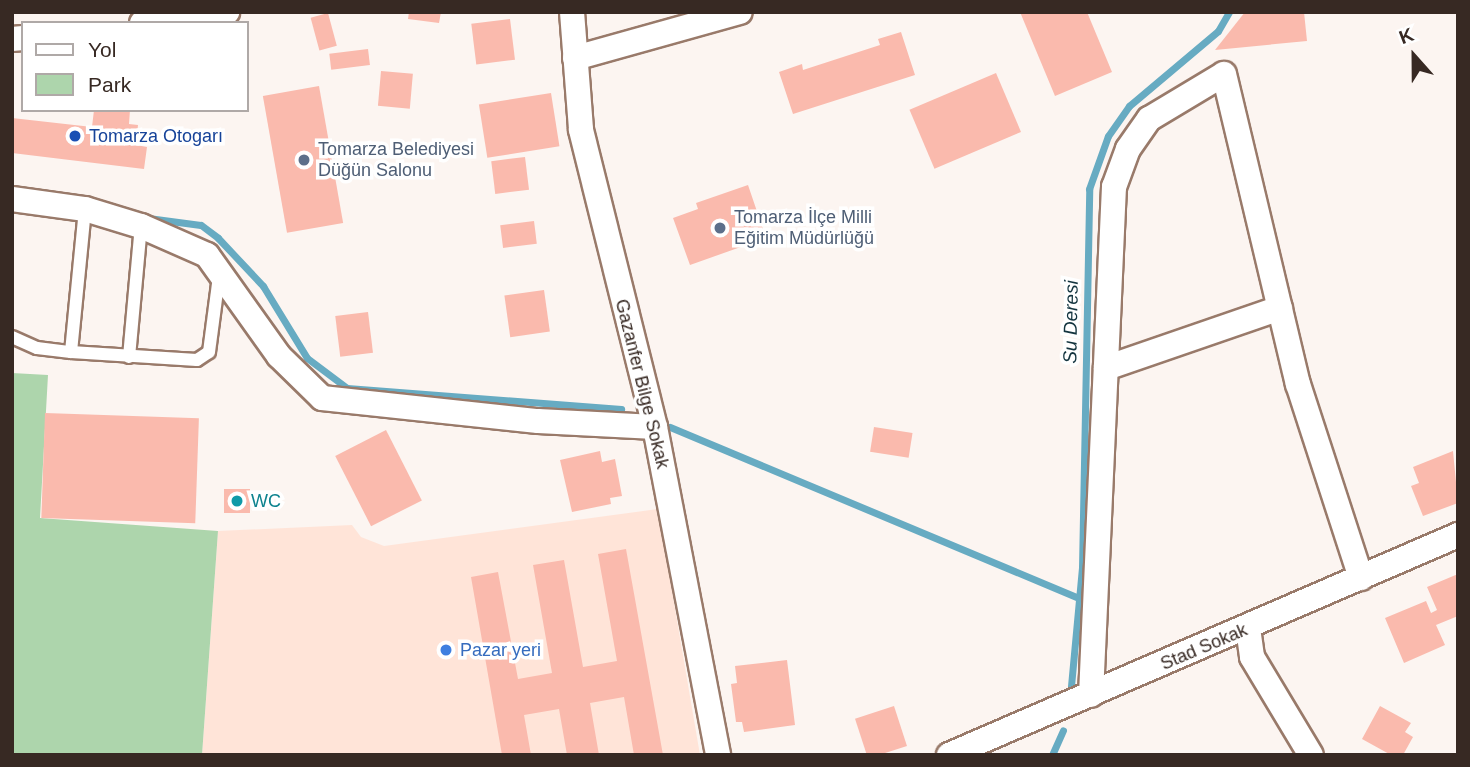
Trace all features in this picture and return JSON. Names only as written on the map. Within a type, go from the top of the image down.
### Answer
[{"type":"street","points":[[157,21],[227,12]]},
{"type":"street","name":"Gazanfer Bilge Sokak","points":[[572,12],[581,130],[655,427],[718,755]]},
{"type":"street","points":[[575,58],[740,12]]},
{"type":"street","points":[[1091,695],[1114,187],[1120,168],[1149,119],[1224,74],[1298,384],[1361,578]]},
{"type":"street","points":[[12,199],[85,209],[141,226],[207,255],[279,356],[322,398],[538,421],[655,427]]},
{"type":"street","points":[[1106,368],[1280,308]]},
{"type":"street","name":"Stad Sokak","points":[[949,755],[1458,535]]},
{"type":"street","points":[[1248,628],[1252,657],[1311,755]]},
{"type":"lane","points":[[71,352],[85,209]]},
{"type":"lane","points":[[130,357],[141,226]]},
{"type":"lane","points":[[12,337],[37,348],[180,363],[197,360],[209,352],[220,273]]},
{"type":"shaded area","name":"Pazar yeri","points":[[658,509],[700,755],[202,755],[218,531],[352,525],[361,537],[384,546]]},
{"type":"green space","points":[[12,373],[48,375],[40,518],[218,531],[202,755],[12,755]]},
{"type":"building","points":[[409,12],[441,12],[439,23],[408,19]]},
{"type":"building","points":[[1020,12],[1087,12],[1112,72],[1055,96]]},
{"type":"building","points":[[1245,12],[1304,12],[1307,41],[1215,50]]},
{"type":"building","points":[[328,13],[337,46],[319,51],[311,18]]},
{"type":"building","points":[[510,19],[515,60],[476,64],[471,24]]},
{"type":"building","points":[[901,32],[915,75],[793,114],[779,72],[802,64],[803,70],[880,45],[878,39]]},
{"type":"building","points":[[368,49],[370,65],[331,70],[329,54]]},
{"type":"building","points":[[381,71],[413,74],[410,109],[378,106]]},
{"type":"building","points":[[996,73],[1021,132],[934,169],[909,110]]},
{"type":"building","name":"Tomarza Belediyesi Düğün Salonu","points":[[319,86],[343,223],[287,233],[263,96]]},
{"type":"building","points":[[551,93],[559,146],[487,158],[479,104]]},
{"type":"building","name":"Tomarza Otogarı","points":[[94,112],[130,112],[129,124],[138,125],[136,145],[147,147],[144,169],[12,153],[12,118],[92,127]]},
{"type":"building","points":[[525,157],[529,190],[495,194],[491,161]]},
{"type":"building","name":"Tomarza İlçe Milli Eğitim Müdürlüğü","points":[[748,185],[766,238],[690,265],[673,218],[698,209],[696,203]]},
{"type":"building","points":[[534,221],[537,244],[503,248],[500,225]]},
{"type":"building","points":[[544,290],[550,332],[510,337],[504,296]]},
{"type":"building","points":[[368,312],[373,353],[340,357],[335,316]]},
{"type":"building","points":[[45,413],[199,418],[195,523],[41,518]]},
{"type":"building","points":[[874,427],[913,433],[909,458],[870,452]]},
{"type":"building","points":[[386,430],[422,500],[371,526],[335,456]]},
{"type":"building","points":[[600,451],[602,462],[615,459],[622,496],[610,498],[611,504],[572,512],[560,460]]},
{"type":"building","points":[[1453,451],[1458,503],[1423,516],[1411,486],[1419,483],[1413,467]]},
{"type":"building","name":"WC","points":[[224,489],[250,489],[250,513],[224,513]]},
{"type":"building","points":[[626,549],[663,755],[634,755],[624,697],[590,703],[599,755],[567,755],[559,709],[524,715],[531,755],[502,755],[471,577],[498,572],[518,679],[552,673],[533,565],[564,560],[583,667],[617,661],[598,554]]},
{"type":"building","points":[[1458,574],[1458,616],[1436,625],[1445,645],[1404,663],[1385,618],[1426,601],[1431,613],[1437,610],[1427,587]]},
{"type":"building","points":[[787,660],[795,725],[744,732],[742,722],[736,722],[731,684],[737,683],[735,666]]},
{"type":"building","points":[[894,706],[907,746],[879,755],[867,755],[855,719]]},
{"type":"building","points":[[1380,706],[1411,723],[1405,732],[1413,737],[1403,755],[1391,755],[1362,739]]},
{"type":"waterway","name":"Su Deresi","points":[[1071,686],[1082,568],[1089,189],[1108,136],[1129,106],[1218,31],[1229,12]]},
{"type":"waterway","points":[[148,218],[201,225],[218,238],[263,286],[307,358],[347,388],[621,409]]},
{"type":"waterway","points":[[670,427],[1079,598]]},
{"type":"waterway","name":"Su Deresi","points":[[1052,755],[1063,730]]},
{"type":"place","name":"Tomarza Otogarı","points":[[75,136]]},
{"type":"place","name":"Tomarza Belediyesi Düğün Salonu","points":[[304,160]]},
{"type":"place","name":"Tomarza İlçe Milli Eğitim Müdürlüğü","points":[[720,228]]},
{"type":"place","name":"WC","points":[[237,501]]},
{"type":"place","name":"Pazar yeri","points":[[446,650]]}]
